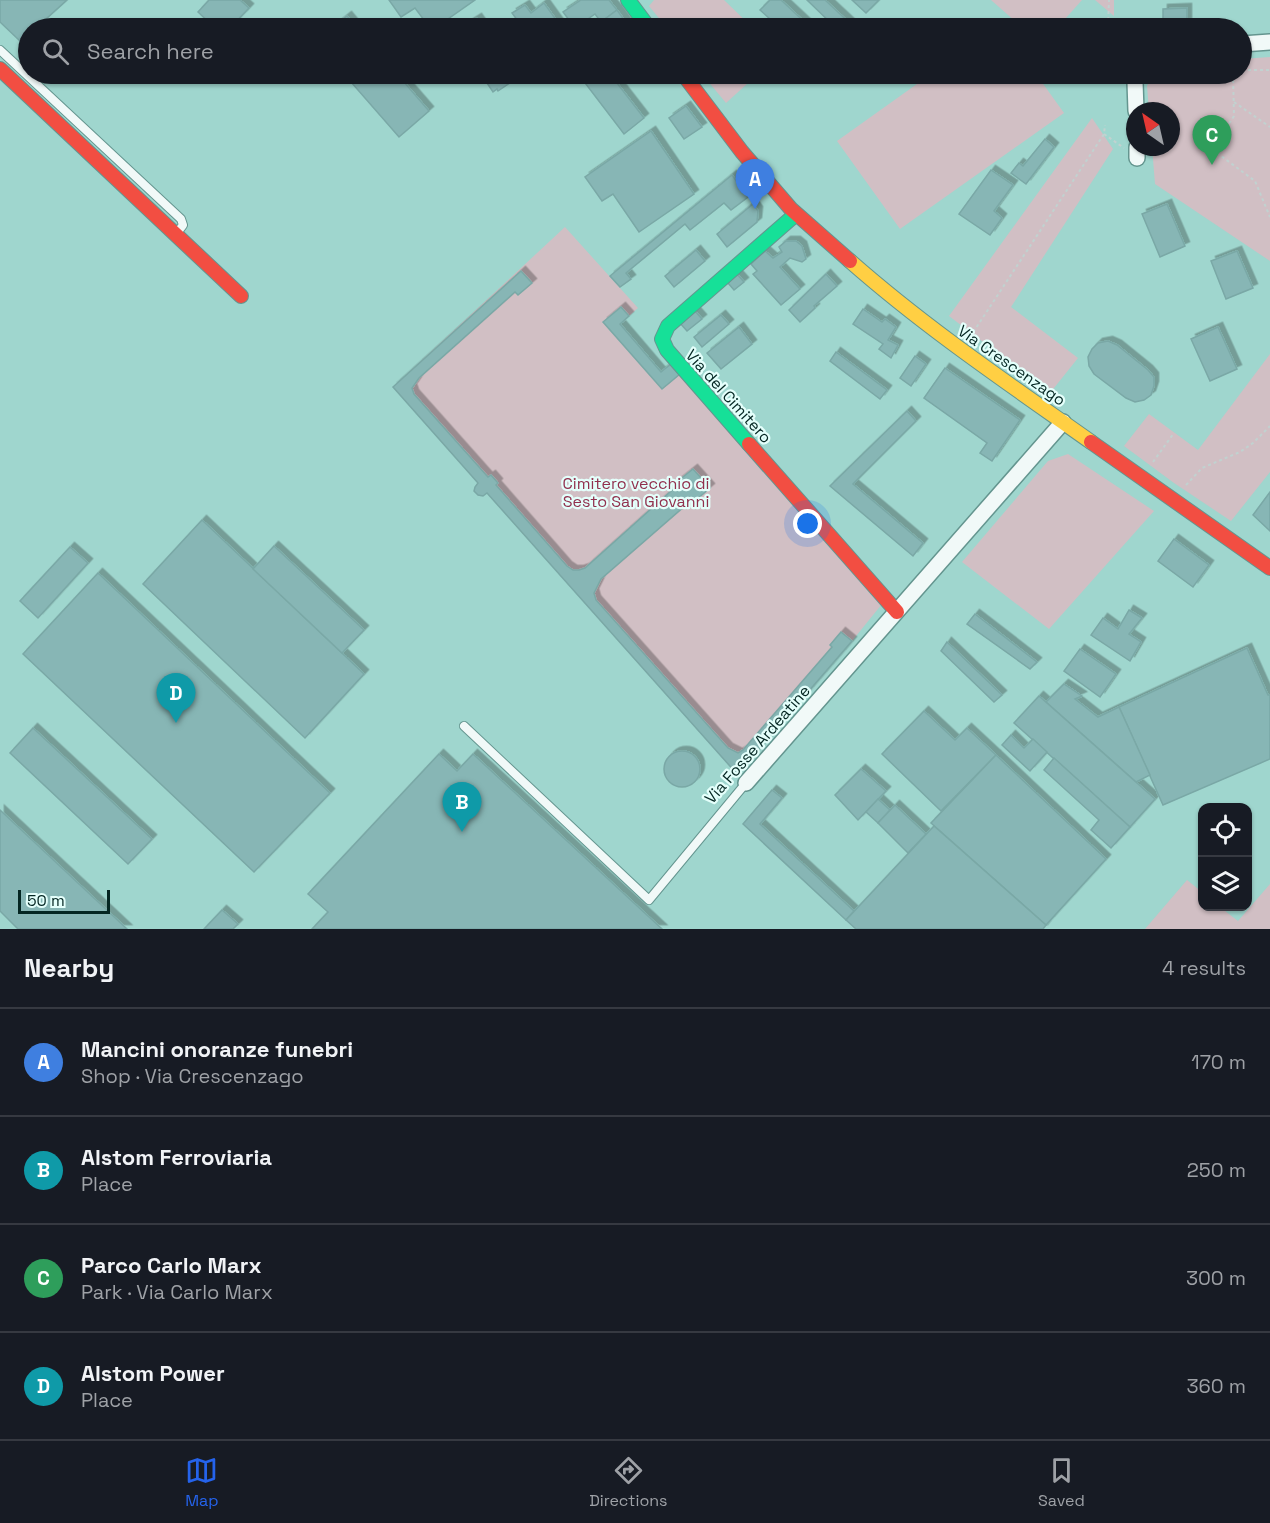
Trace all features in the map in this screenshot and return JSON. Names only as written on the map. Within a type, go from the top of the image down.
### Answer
[{"type":"street","points":[[628,0],[642,18]]},
{"type":"street","points":[[1252,43],[1270,42]]},
{"type":"street","points":[[0,69],[18,73]]},
{"type":"street","points":[[32,84],[176,234],[241,296]]},
{"type":"street","name":"Via Crescenzago","points":[[691,84],[754,166],[796,214],[892,298],[1270,568]]},
{"type":"street","points":[[1135,84],[1136,102]]},
{"type":"street","name":"Via del Cimitero","points":[[796,214],[668,326],[662,339],[667,350],[897,612]]},
{"type":"street","name":"Via Fosse Ardeatine","points":[[746,783],[1063,422]]},
{"type":"lane","points":[[0,50],[18,70]]},
{"type":"lane","name":"Via Fosse Ardeatine","points":[[464,726],[649,900],[746,783]]},
{"type":"path","points":[[1108,0],[1108,18]]},
{"type":"path","points":[[1252,70],[1270,70]]},
{"type":"path","points":[[1233,84],[1234,116],[1217,142],[1216,153],[1255,181],[1270,217]]},
{"type":"path","points":[[1234,102],[1270,127]]},
{"type":"path","points":[[962,350],[1104,135],[1105,125]]},
{"type":"path","points":[[1104,135],[1126,146]]},
{"type":"path","points":[[1186,485],[1202,468],[1240,452],[1260,438],[1270,426]]},
{"type":"path","points":[[1153,462],[1174,433]]},
{"type":"green space","points":[[654,0],[724,0],[743,18],[659,18],[649,6]]},
{"type":"green space","points":[[991,0],[1082,0],[1066,18],[1012,18]]},
{"type":"green space","points":[[1095,0],[1114,0],[1114,16]]},
{"type":"green space","points":[[1270,57],[1270,261],[1155,184],[1153,156],[1180,156],[1180,102],[1148,102],[1148,84],[1252,84],[1252,58]]},
{"type":"green space","points":[[710,84],[747,84],[726,103]]},
{"type":"green space","points":[[917,84],[1043,84],[1064,113],[900,229],[837,141]]},
{"type":"green space","points":[[1092,118],[1113,149],[1011,307],[1078,358],[1050,393],[949,316]]},
{"type":"green space","name":"Cimitero vecchio di Sesto San Giovanni","points":[[565,227],[638,308],[620,324],[661,372],[671,364],[882,604],[737,774],[393,387]]},
{"type":"green space","points":[[1270,354],[1270,472],[1231,521],[1124,446],[1149,414],[1198,450]]},
{"type":"green space","points":[[1068,454],[1154,511],[1049,629],[962,562],[1048,461]]},
{"type":"green space","points":[[1187,880],[1198,889],[1198,911],[1225,911],[1238,921],[1247,911],[1252,911],[1252,905],[1270,884],[1270,929],[1145,929]]},
{"type":"building","points":[[0,0],[67,0],[47,18],[18,18],[18,39],[0,22]]},
{"type":"building","points":[[209,0],[240,0],[249,8],[240,18],[204,18],[198,12]]},
{"type":"building","points":[[389,0],[475,0],[449,18],[422,18],[415,8],[401,17]]},
{"type":"building","points":[[581,0],[609,0],[617,10],[606,18],[598,18],[595,14],[589,18],[568,18],[563,12]]},
{"type":"building","points":[[770,0],[781,0],[800,18],[769,18],[760,10]]},
{"type":"building","points":[[807,0],[825,0],[844,18],[826,18]]},
{"type":"building","points":[[852,0],[879,0],[866,13]]},
{"type":"building","points":[[544,3],[555,18],[516,18],[512,13],[525,5],[531,13]]},
{"type":"building","points":[[1187,8],[1187,18],[1163,18],[1163,9]]},
{"type":"building","points":[[617,10],[623,18],[606,18]]},
{"type":"building","points":[[353,84],[406,84],[429,111],[399,137]]},
{"type":"building","points":[[488,84],[508,84],[498,91],[497,89],[493,92]]},
{"type":"building","points":[[586,84],[618,84],[644,118],[624,134]]},
{"type":"building","points":[[686,106],[702,127],[684,139],[669,118]]},
{"type":"building","points":[[651,131],[694,194],[639,232],[613,194],[602,201],[585,177]]},
{"type":"building","points":[[1045,139],[1054,147],[1026,184],[1011,173],[1019,163],[1023,166]]},
{"type":"building","points":[[991,170],[1013,185],[994,211],[1002,218],[990,235],[959,214]]},
{"type":"building","points":[[732,175],[748,197],[731,210],[724,203],[690,230],[685,224],[626,273],[631,279],[620,287],[610,276]]},
{"type":"building","points":[[753,204],[758,211],[757,222],[727,247],[717,234]]},
{"type":"building","points":[[1167,204],[1185,246],[1160,257],[1142,214]]},
{"type":"building","points":[[786,241],[796,241],[802,246],[806,259],[802,262],[790,258],[780,267],[800,289],[781,305],[753,274],[757,271],[751,264],[765,251],[773,258],[782,252],[779,247]]},
{"type":"building","points":[[696,250],[705,261],[674,287],[665,276]]},
{"type":"building","points":[[1237,251],[1253,288],[1226,299],[1211,261]]},
{"type":"building","points":[[521,271],[532,283],[518,295],[515,292],[419,378],[412,388],[414,394],[488,477],[491,475],[498,483],[496,485],[573,570],[585,568],[693,469],[710,488],[696,500],[694,498],[601,579],[594,593],[596,600],[728,748],[738,753],[743,750],[832,647],[830,645],[841,632],[852,641],[737,774],[487,493],[483,496],[474,491],[478,483],[393,387]]},
{"type":"building","points":[[737,274],[744,282],[734,290],[728,283]]},
{"type":"building","points":[[826,274],[837,286],[800,322],[789,310]]},
{"type":"building","points":[[621,307],[629,316],[620,324],[661,372],[671,364],[680,374],[662,389],[603,322]]},
{"type":"building","points":[[863,309],[882,322],[885,319],[896,327],[888,340],[898,345],[891,358],[879,349],[883,344],[853,324]]},
{"type":"building","points":[[695,311],[702,319],[687,331],[680,323]]},
{"type":"building","points":[[721,315],[729,324],[702,347],[694,337]]},
{"type":"building","points":[[739,327],[752,344],[721,369],[707,353]]},
{"type":"building","points":[[1218,327],[1237,369],[1210,381],[1191,339]]},
{"type":"building","points":[[1108,341],[1117,345],[1154,377],[1151,395],[1144,400],[1135,402],[1126,398],[1094,374],[1089,366],[1088,357],[1092,349],[1098,343]]},
{"type":"building","points":[[836,352],[887,390],[880,399],[830,361]]},
{"type":"building","points":[[915,356],[926,364],[911,386],[900,378]]},
{"type":"building","points":[[945,368],[1020,420],[992,461],[980,453],[987,443],[924,398]]},
{"type":"building","points":[[907,411],[916,421],[853,484],[923,543],[913,556],[830,486]]},
{"type":"building","points":[[1270,492],[1270,531],[1253,515]]},
{"type":"building","points":[[202,520],[364,674],[305,738],[143,584]]},
{"type":"building","points":[[1174,539],[1209,565],[1193,587],[1158,561]]},
{"type":"building","points":[[274,546],[364,630],[342,653],[253,569]]},
{"type":"building","points":[[70,547],[88,563],[38,618],[20,601]]},
{"type":"building","points":[[98,573],[330,793],[254,872],[23,654]]},
{"type":"building","points":[[1129,610],[1142,618],[1129,634],[1141,642],[1130,661],[1091,635],[1103,618],[1118,629]]},
{"type":"building","points":[[975,614],[1037,662],[1030,669],[967,624]]},
{"type":"building","points":[[947,642],[1002,695],[994,702],[941,651]]},
{"type":"building","points":[[1247,648],[1270,695],[1270,759],[1163,805],[1119,707]]},
{"type":"building","points":[[1080,649],[1116,674],[1100,697],[1064,671]]},
{"type":"building","points":[[1064,684],[1082,696],[1075,699],[1098,717],[1119,707],[1150,775],[1136,782],[1046,702]]},
{"type":"building","points":[[1039,696],[1155,799],[1130,827],[1014,723]]},
{"type":"building","points":[[924,711],[955,740],[967,728],[996,755],[941,811],[882,754]]},
{"type":"building","points":[[33,728],[152,839],[128,864],[10,753]]},
{"type":"building","points":[[1011,735],[1024,748],[1033,739],[1047,752],[1030,771],[1002,745]]},
{"type":"building","points":[[682,751],[694,757],[700,769],[694,781],[682,787],[670,781],[664,769],[670,757]]},
{"type":"building","points":[[439,754],[457,771],[473,754],[662,929],[312,929],[328,912],[308,894]]},
{"type":"building","points":[[996,755],[1106,859],[1046,925],[931,823]]},
{"type":"building","points":[[1054,758],[1130,827],[1111,848],[1091,830],[1099,820],[1044,770]]},
{"type":"building","points":[[861,769],[886,791],[858,820],[835,795]]},
{"type":"building","points":[[772,790],[782,798],[760,824],[854,911],[846,920],[743,824]]},
{"type":"building","points":[[878,799],[890,810],[878,823],[866,812]]},
{"type":"building","points":[[895,805],[926,834],[908,853],[878,823]]},
{"type":"building","points":[[0,810],[127,929],[18,929],[0,911]]},
{"type":"building","points":[[934,826],[1046,925],[1043,929],[856,929],[846,920]]},
{"type":"building","points":[[222,910],[238,924],[233,929],[204,929]]},
{"type":"traffic: fast","points":[[628,0],[642,18]]},
{"type":"traffic: fast","points":[[749,444],[667,350],[662,339],[668,326],[796,214]]},
{"type":"traffic: slow","points":[[850,261],[938,332],[1091,442]]},
{"type":"traffic: jam","points":[[0,69],[241,296]]},
{"type":"traffic: jam","points":[[691,84],[742,152],[791,209],[850,261]]},
{"type":"traffic: jam","points":[[1091,442],[1270,568]]},
{"type":"traffic: jam","points":[[749,444],[897,612]]},
{"type":"place","name":"Parco Carlo Marx","points":[[1212,165]]},
{"type":"place","name":"Mancini onoranze funebri","points":[[755,209]]},
{"type":"place","name":"Alstom Power","points":[[176,723]]},
{"type":"place","name":"Alstom Ferroviaria","points":[[462,832]]}]
